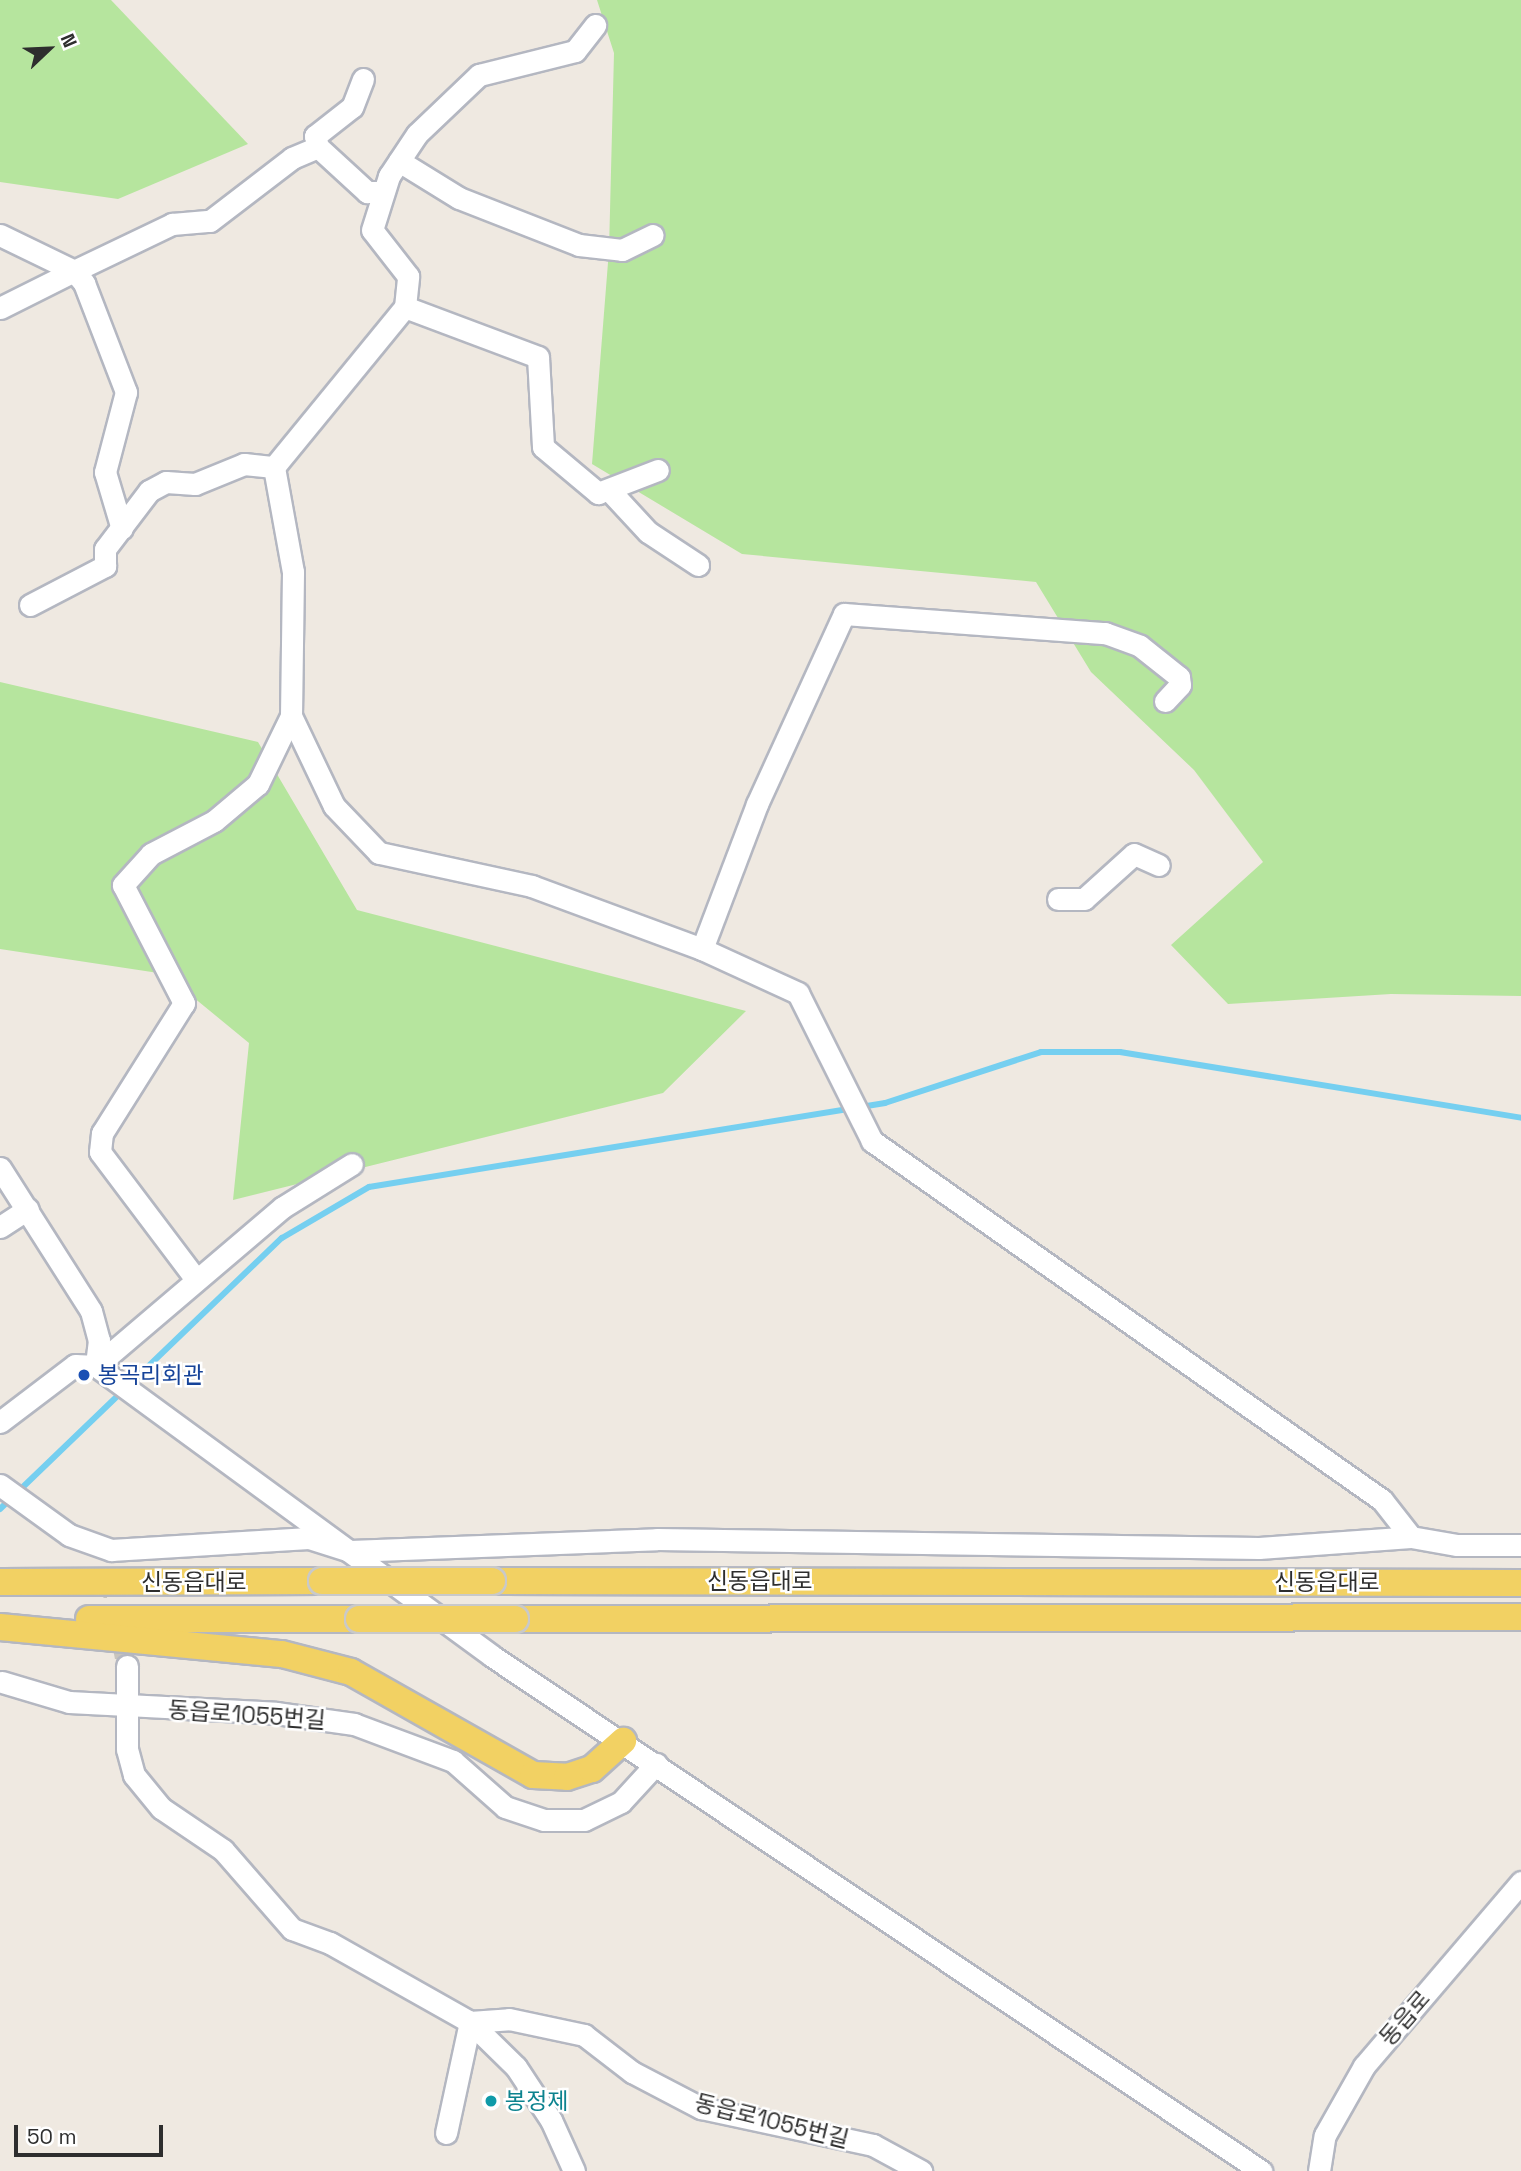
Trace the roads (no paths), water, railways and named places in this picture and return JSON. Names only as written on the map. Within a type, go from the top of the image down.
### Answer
[{"type":"main road","name":"신동읍대로","points":[[0,1582],[1521,1583]]},
{"type":"main road","name":"신동읍대로","points":[[0,1619],[1521,1617]]},
{"type":"main road","points":[[0,1627],[282,1654],[351,1672],[533,1774],[566,1777],[593,1769],[623,1741]]},
{"type":"street","points":[[195,1278],[100,1152],[102,1132],[184,1003],[123,885],[151,854],[214,821],[258,784],[291,716],[293,572],[274,467],[405,307],[408,276],[372,230],[381,192],[417,134],[479,75],[575,51],[595,25]]},
{"type":"street","points":[[363,79],[352,107],[315,136],[317,147],[367,192],[381,192]]},
{"type":"street","points":[[0,308],[172,224],[210,221],[292,158],[317,147]]},
{"type":"street","points":[[399,161],[458,198],[579,244],[622,250],[653,235]]},
{"type":"street","points":[[0,235],[74,271],[126,392],[105,472],[122,529]]},
{"type":"street","points":[[405,307],[538,357],[543,447],[598,492],[610,491],[658,470]]},
{"type":"street","points":[[30,605],[105,566],[105,549],[149,491],[166,482],[195,484],[244,464],[274,467]]},
{"type":"street","points":[[610,491],[648,532],[698,565]]},
{"type":"street","points":[[702,949],[757,804],[845,614],[1105,633],[1140,646],[1179,677],[1180,685],[1165,701]]},
{"type":"street","points":[[291,716],[334,806],[379,853],[532,886],[702,949],[798,993],[855,1096],[872,1141],[943,1196],[1381,1500],[1411,1537]]},
{"type":"street","points":[[1058,899],[1084,899],[1133,854],[1159,865]]},
{"type":"street","points":[[100,1370],[195,1278],[283,1207],[352,1164]]},
{"type":"street","points":[[0,1168],[91,1311],[99,1340],[100,1370]]},
{"type":"street","points":[[0,1227],[28,1209]]},
{"type":"street","points":[[0,1422],[75,1365],[100,1370],[134,1399],[350,1551],[492,1656],[623,1741],[1261,2171]]},
{"type":"street","points":[[0,1485],[69,1535],[111,1550],[309,1538],[350,1551],[644,1539],[1259,1548],[1411,1537],[1457,1545],[1521,1545]]},
{"type":"street","points":[[110,1575],[111,1550]]},
{"type":"street","points":[[127,1665],[127,1749],[134,1775],[161,1808],[223,1850],[292,1929],[470,2022],[516,2067],[551,2120],[574,2171]]},
{"type":"street","name":"동읍로1055번길","points":[[2,1682],[69,1702],[128,1708],[276,1713],[355,1724],[453,1761],[505,1807],[544,1820],[584,1820],[621,1802],[656,1764]]},
{"type":"street","name":"동읍로","points":[[1319,2171],[1325,2135],[1364,2066],[1521,1882]]},
{"type":"street","name":"동읍로1055번길","points":[[470,2022],[509,2019],[584,2035],[632,2072],[701,2108],[873,2145],[921,2171]]},
{"type":"street","points":[[446,2133],[470,2022]]},
{"type":"waterway","points":[[0,1509],[282,1238],[369,1187],[885,1103],[1041,1052],[1120,1052],[1521,1118]]},
{"type":"tunnel","points":[[110,1575],[127,1666]]},
{"type":"place","name":"봉곡리회관","points":[[84,1375]]},
{"type":"place","name":"봉정제","points":[[491,2101]]}]
